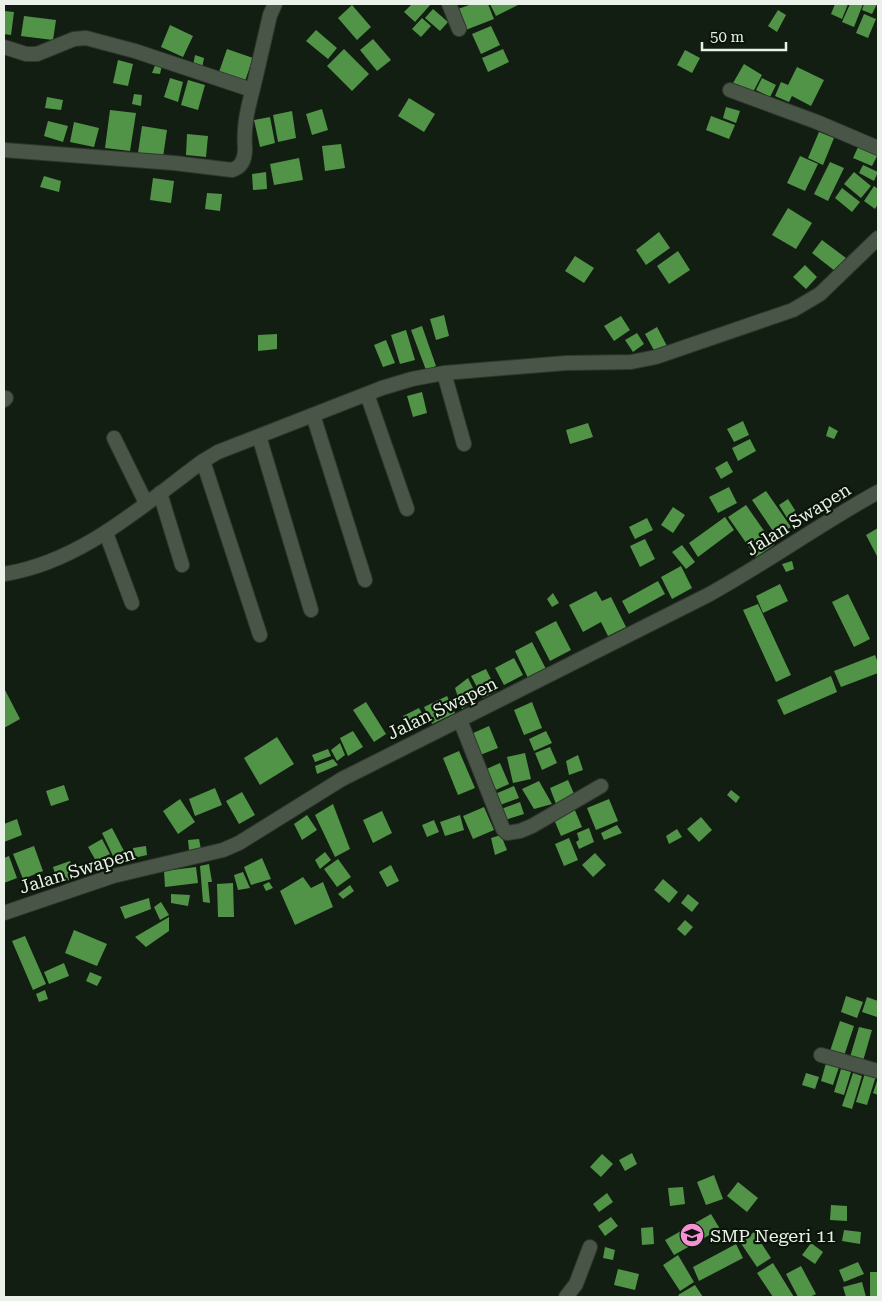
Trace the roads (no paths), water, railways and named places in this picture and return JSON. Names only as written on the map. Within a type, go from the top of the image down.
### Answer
[{"type":"street","points":[[4,150],[174,163],[232,170],[239,168],[245,152],[246,113],[270,15],[276,4]]},
{"type":"street","points":[[449,4],[460,29]]},
{"type":"street","points":[[4,47],[26,54],[37,54],[74,39],[86,38],[135,51],[252,90]]},
{"type":"street","points":[[730,90],[817,122],[878,148]]},
{"type":"street","points":[[4,574],[24,571],[64,556],[106,533],[218,452],[313,415],[412,379],[444,373],[566,362],[632,362],[656,357],[793,310],[820,294],[878,238]]},
{"type":"street","points":[[444,373],[464,444]]},
{"type":"street","points":[[368,394],[407,509]]},
{"type":"street","points":[[313,415],[365,580]]},
{"type":"street","points":[[259,436],[311,610]]},
{"type":"street","points":[[114,438],[146,503]]},
{"type":"street","points":[[203,461],[260,635]]},
{"type":"street","name":"Jalan Swapen","points":[[4,913],[113,876],[223,850],[239,844],[342,779],[743,576],[843,511],[878,492]]},
{"type":"street","points":[[160,493],[182,565]]},
{"type":"street","points":[[106,533],[132,603]]},
{"type":"street","points":[[460,720],[503,829],[508,833],[532,826],[601,786]]},
{"type":"street","points":[[821,1056],[878,1071]]},
{"type":"street","points":[[566,1297],[576,1284],[590,1248]]},
{"type":"place","name":"SMP Negeri 11","points":[[692,1235]]}]
